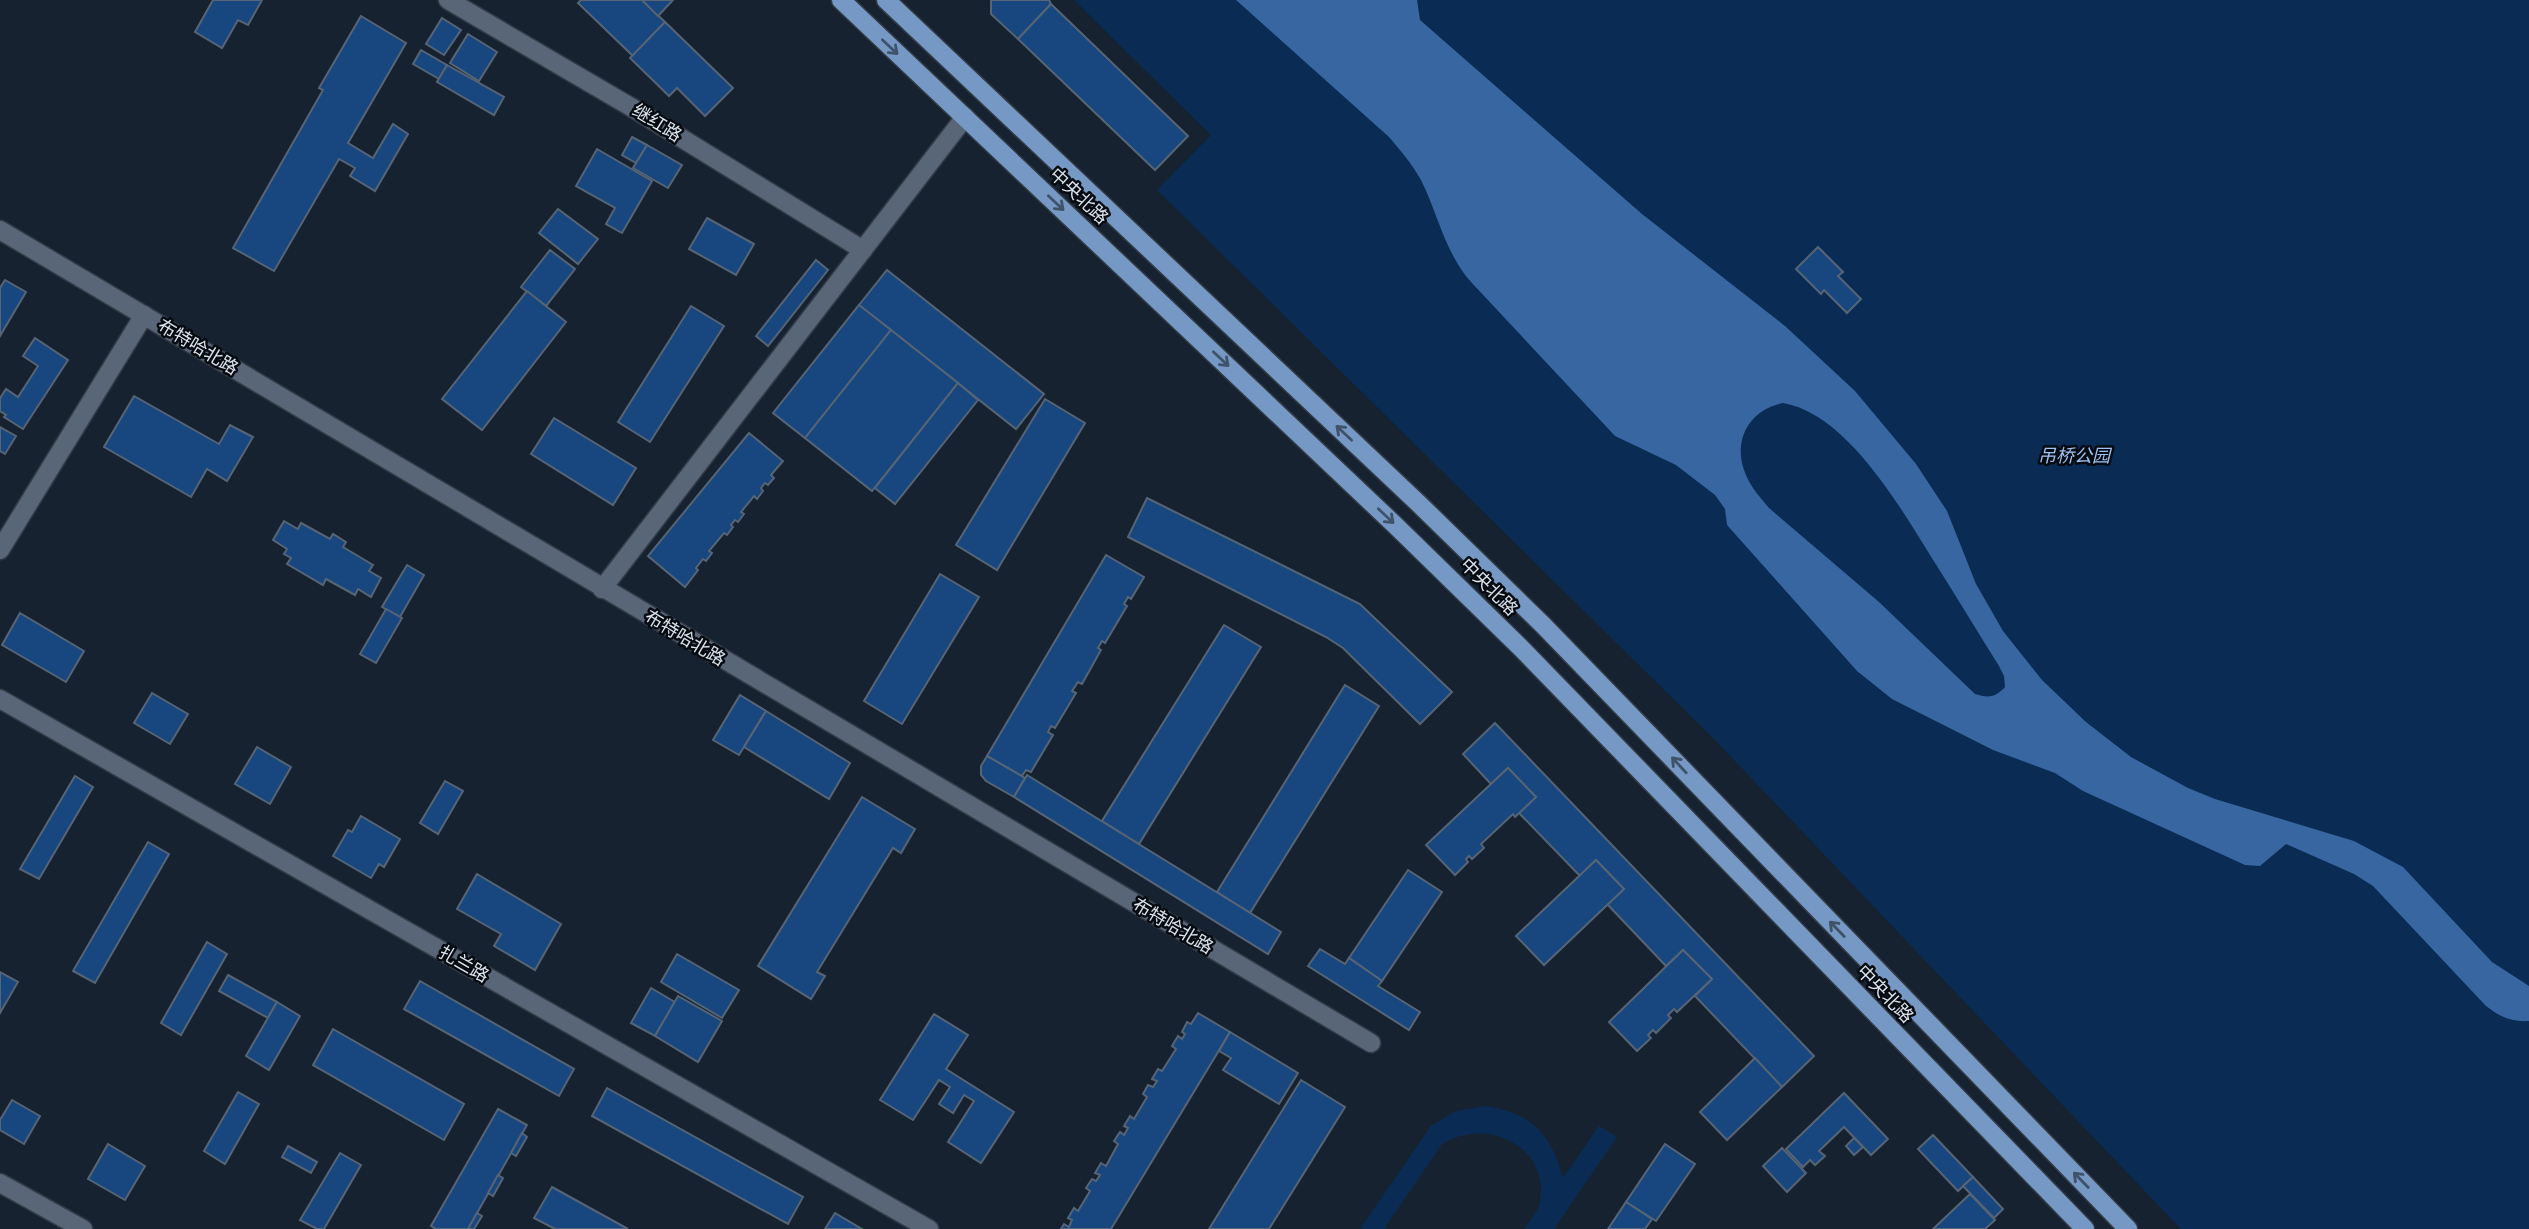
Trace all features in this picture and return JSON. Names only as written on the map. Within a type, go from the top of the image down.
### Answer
[{"type":"main road","name":"中央北路","points":[[841,0],[1387,516],[1521,648],[2085,1229]]},
{"type":"main road","name":"中央北路","points":[[886,0],[1409,494],[1543,625],[2129,1229]]},
{"type":"street","name":"继红路","points":[[448,0],[631,107],[863,250]]},
{"type":"street","points":[[602,589],[965,117]]},
{"type":"street","name":"布特哈北路","points":[[0,230],[1371,1043]]},
{"type":"street","points":[[0,550],[144,315]]},
{"type":"street","name":"扎兰路","points":[[0,699],[929,1229]]},
{"type":"street","points":[[0,1183],[83,1229]]},
{"type":"green space","name":"吊桥公园","points":[[1074,0],[2529,0],[2529,1229],[2181,1229],[1715,740],[1157,190],[1211,135]]},
{"type":"green space","points":[[1485,1106],[1515,1114],[1537,1128],[1553,1149],[1563,1178],[1599,1126],[1617,1137],[1554,1229],[1524,1229],[1539,1206],[1541,1186],[1536,1168],[1527,1154],[1513,1143],[1497,1136],[1479,1133],[1460,1136],[1442,1144],[1384,1229],[1360,1229],[1431,1126],[1456,1111]]},
{"type":"shaded area","points":[[1236,0],[1417,0],[1420,20],[1642,214],[1785,326],[1855,391],[1916,464],[1947,511],[1976,584],[2003,631],[2042,680],[2086,722],[2131,757],[2188,788],[2215,799],[2354,841],[2403,867],[2492,962],[2529,986],[2529,1021],[2506,1018],[2486,1006],[2373,886],[2354,874],[2286,844],[2260,866],[2245,865],[2083,791],[2055,773],[1993,750],[1892,699],[1857,671],[1727,525],[1725,509],[1715,495],[1676,465],[1615,436],[1471,282],[1448,246],[1421,180],[1389,137]],"holes":[[[1783,403],[1807,411],[1830,426],[1852,446],[1891,494],[1999,666],[2005,687],[1998,693],[1988,696],[1975,694],[1879,602],[1769,508],[1755,490],[1746,475],[1741,458],[1743,436],[1747,427],[1762,412]]]},
{"type":"building","points":[[213,0],[262,0],[248,25],[238,20],[222,48],[195,32]]},
{"type":"building","points":[[581,0],[642,0],[665,22],[633,56],[578,3]]},
{"type":"building","points":[[642,0],[673,0],[658,16]]},
{"type":"building","points":[[991,0],[1049,0],[1051,4],[1018,39],[991,14]]},
{"type":"building","points":[[1051,4],[1188,136],[1155,170],[1018,39]]},
{"type":"building","points":[[361,16],[406,43],[348,143],[373,158],[393,124],[408,134],[375,191],[350,176],[355,168],[339,159],[274,271],[233,248],[323,90],[319,88]]},
{"type":"building","points":[[442,18],[461,30],[444,55],[426,44]]},
{"type":"building","points":[[665,22],[733,88],[705,116],[677,88],[669,96],[630,58]]},
{"type":"building","points":[[468,34],[497,52],[479,81],[450,63]]},
{"type":"building","points":[[421,50],[447,65],[439,79],[413,64]]},
{"type":"building","points":[[447,65],[504,97],[494,115],[437,82]]},
{"type":"building","points":[[632,137],[647,145],[636,163],[622,155]]},
{"type":"building","points":[[647,145],[682,165],[668,188],[633,168]]},
{"type":"building","points":[[597,149],[652,181],[622,233],[606,224],[615,208],[576,186]]},
{"type":"building","points":[[558,209],[598,239],[578,264],[539,233]]},
{"type":"building","points":[[707,218],[754,244],[736,275],[689,249]]},
{"type":"building","points":[[1818,247],[1843,272],[1838,276],[1861,299],[1847,313],[1824,290],[1821,294],[1796,269]]},
{"type":"building","points":[[550,250],[575,269],[546,306],[521,287]]},
{"type":"building","points":[[816,260],[828,270],[768,346],[756,336]]},
{"type":"building","points":[[887,270],[1044,394],[1016,429],[859,305]]},
{"type":"building","points":[[5,280],[26,292],[0,336],[0,288]]},
{"type":"building","points":[[527,291],[566,322],[482,430],[442,399]]},
{"type":"building","points":[[859,305],[891,330],[805,438],[773,413]]},
{"type":"building","points":[[691,306],[724,326],[650,442],[618,422]]},
{"type":"building","points":[[891,330],[958,383],[872,491],[805,438]]},
{"type":"building","points":[[35,338],[68,360],[23,429],[4,417],[6,415],[0,411],[0,398],[6,389],[18,397],[38,366],[23,356]]},
{"type":"building","points":[[958,383],[978,400],[895,504],[875,488]]},
{"type":"building","points":[[134,396],[219,444],[230,425],[253,437],[227,481],[207,469],[191,497],[104,447]]},
{"type":"building","points":[[1045,399],[1085,423],[997,570],[956,545]]},
{"type":"building","points":[[554,418],[636,468],[613,505],[531,454]]},
{"type":"building","points":[[0,427],[16,436],[5,454],[0,451]]},
{"type":"building","points":[[749,433],[783,461],[771,475],[774,478],[768,485],[765,483],[757,499],[754,496],[741,512],[744,514],[738,522],[735,520],[727,535],[724,533],[709,551],[712,553],[706,561],[703,559],[685,587],[648,556]]},
{"type":"building","points":[[1147,498],[1360,604],[1452,692],[1420,724],[1343,648],[1326,637],[1128,537]]},
{"type":"building","points":[[284,521],[298,529],[301,523],[330,539],[333,534],[346,542],[343,547],[373,565],[369,571],[381,578],[371,597],[358,589],[355,595],[326,579],[323,585],[287,564],[291,558],[284,554],[287,549],[273,540]]},
{"type":"building","points":[[1106,555],[1144,577],[1131,599],[1128,597],[1124,604],[1127,606],[1105,643],[1102,641],[1098,648],[1101,650],[1082,684],[1078,682],[1072,691],[1076,693],[1055,728],[1051,726],[1048,732],[1053,735],[1031,772],[1026,770],[1022,776],[987,756]]},
{"type":"building","points":[[407,565],[424,575],[400,617],[382,607]]},
{"type":"building","points":[[940,574],[979,597],[902,724],[864,701]]},
{"type":"building","points":[[386,609],[402,618],[376,663],[360,654]]},
{"type":"building","points":[[20,613],[84,651],[66,682],[2,645]]},
{"type":"building","points":[[1224,625],[1261,647],[1139,844],[1102,821]]},
{"type":"building","points":[[1345,685],[1379,706],[1250,913],[1217,892]]},
{"type":"building","points":[[152,693],[188,714],[170,744],[134,723]]},
{"type":"building","points":[[740,695],[766,711],[739,755],[713,740]]},
{"type":"building","points":[[766,711],[850,763],[829,799],[744,747]]},
{"type":"building","points":[[1495,723],[1814,1056],[1782,1087],[1695,996],[1712,979],[1683,950],[1666,966],[1607,904],[1624,889],[1596,860],[1580,876],[1519,813],[1536,797],[1508,768],[1491,784],[1463,754]]},
{"type":"building","points":[[257,747],[291,767],[270,804],[235,784]]},
{"type":"building","points":[[987,756],[1025,778],[1014,797],[986,781],[981,775],[981,766]]},
{"type":"building","points":[[1508,768],[1536,797],[1481,844],[1484,848],[1472,859],[1469,856],[1466,859],[1468,862],[1455,875],[1426,845]]},
{"type":"building","points":[[1027,775],[1281,932],[1268,954],[1014,797]]},
{"type":"building","points":[[75,776],[93,787],[39,879],[20,869]]},
{"type":"building","points":[[445,781],[463,791],[438,834],[420,823]]},
{"type":"building","points":[[862,797],[915,829],[901,853],[893,848],[817,972],[825,976],[811,999],[758,966]]},
{"type":"building","points":[[361,816],[400,839],[384,867],[379,864],[371,878],[333,856],[348,830],[352,832]]},
{"type":"building","points":[[148,842],[169,854],[95,983],[73,971]]},
{"type":"building","points":[[1596,860],[1624,889],[1544,965],[1516,936]]},
{"type":"building","points":[[1408,870],[1442,892],[1382,981],[1349,958]]},
{"type":"building","points":[[477,874],[561,924],[535,970],[494,946],[501,934],[457,909]]},
{"type":"building","points":[[207,942],[227,954],[181,1035],[161,1023]]},
{"type":"building","points":[[1320,949],[1345,964],[1349,958],[1382,981],[1378,986],[1420,1012],[1409,1030],[1308,966]]},
{"type":"building","points":[[1683,950],[1712,979],[1677,1012],[1674,1009],[1668,1015],[1671,1018],[1656,1033],[1653,1030],[1648,1035],[1651,1038],[1637,1051],[1609,1022]]},
{"type":"building","points":[[677,954],[739,990],[722,1018],[661,982]]},
{"type":"building","points":[[0,972],[18,982],[0,1013]]},
{"type":"building","points":[[228,975],[277,1002],[268,1018],[219,991]]},
{"type":"building","points":[[420,981],[574,1069],[559,1096],[404,1009]]},
{"type":"building","points":[[651,988],[675,1002],[655,1036],[631,1023]]},
{"type":"building","points":[[678,996],[722,1021],[698,1062],[655,1036]]},
{"type":"building","points":[[277,1002],[300,1016],[269,1070],[246,1056]]},
{"type":"building","points":[[1198,1013],[1230,1032],[1111,1229],[1061,1229],[1064,1224],[1069,1227],[1072,1220],[1068,1218],[1074,1208],[1078,1211],[1090,1191],[1086,1188],[1092,1179],[1096,1181],[1100,1175],[1095,1173],[1101,1163],[1106,1166],[1118,1144],[1114,1141],[1120,1132],[1124,1135],[1128,1128],[1124,1126],[1130,1116],[1134,1119],[1147,1097],[1143,1094],[1148,1085],[1153,1087],[1157,1081],[1152,1079],[1158,1069],[1162,1071],[1176,1049],[1172,1046],[1178,1036],[1182,1039],[1187,1022],[1191,1024]]},
{"type":"building","points":[[934,1014],[968,1035],[946,1069],[1014,1112],[981,1163],[948,1142],[974,1101],[964,1095],[953,1113],[939,1104],[950,1087],[939,1080],[913,1120],[880,1100]]},
{"type":"building","points":[[333,1029],[464,1104],[444,1140],[313,1065]]},
{"type":"building","points":[[1230,1032],[1298,1073],[1279,1104],[1223,1070],[1231,1058],[1219,1051]]},
{"type":"building","points":[[1755,1058],[1782,1087],[1727,1140],[1700,1112]]},
{"type":"building","points":[[1301,1080],[1345,1107],[1269,1229],[1209,1229]]},
{"type":"building","points":[[607,1088],[803,1197],[788,1224],[592,1116]]},
{"type":"building","points":[[238,1092],[259,1104],[225,1164],[204,1151]]},
{"type":"building","points":[[1844,1093],[1888,1139],[1871,1155],[1844,1127],[1819,1151],[1825,1156],[1815,1165],[1810,1160],[1803,1167],[1786,1149]]},
{"type":"building","points":[[12,1100],[40,1116],[24,1144],[0,1130],[0,1120]]},
{"type":"building","points":[[498,1109],[527,1125],[468,1229],[436,1229],[431,1226]]},
{"type":"building","points":[[522,1133],[527,1137],[516,1156],[511,1153]]},
{"type":"building","points":[[1933,1135],[1973,1177],[1958,1191],[1918,1149]]},
{"type":"building","points":[[1854,1138],[1863,1147],[1854,1155],[1846,1146]]},
{"type":"building","points":[[108,1144],[145,1166],[125,1200],[88,1179]]},
{"type":"building","points":[[1665,1144],[1695,1164],[1656,1221],[1626,1202]]},
{"type":"building","points":[[288,1146],[317,1162],[311,1173],[282,1157]]},
{"type":"building","points":[[1782,1148],[1806,1173],[1787,1192],[1763,1166]]},
{"type":"building","points":[[340,1153],[361,1165],[324,1229],[317,1229],[300,1220]]},
{"type":"building","points":[[498,1175],[503,1178],[493,1196],[488,1193]]},
{"type":"building","points":[[1973,1177],[2003,1209],[1994,1218],[1963,1186]]},
{"type":"building","points":[[552,1187],[628,1229],[555,1229],[534,1218]]},
{"type":"building","points":[[1970,1194],[1995,1220],[1985,1229],[1933,1229]]},
{"type":"building","points":[[1626,1202],[1652,1219],[1645,1229],[1608,1229]]},
{"type":"building","points":[[477,1213],[482,1216],[474,1229],[468,1229]]},
{"type":"building","points":[[835,1213],[862,1229],[825,1229]]}]
